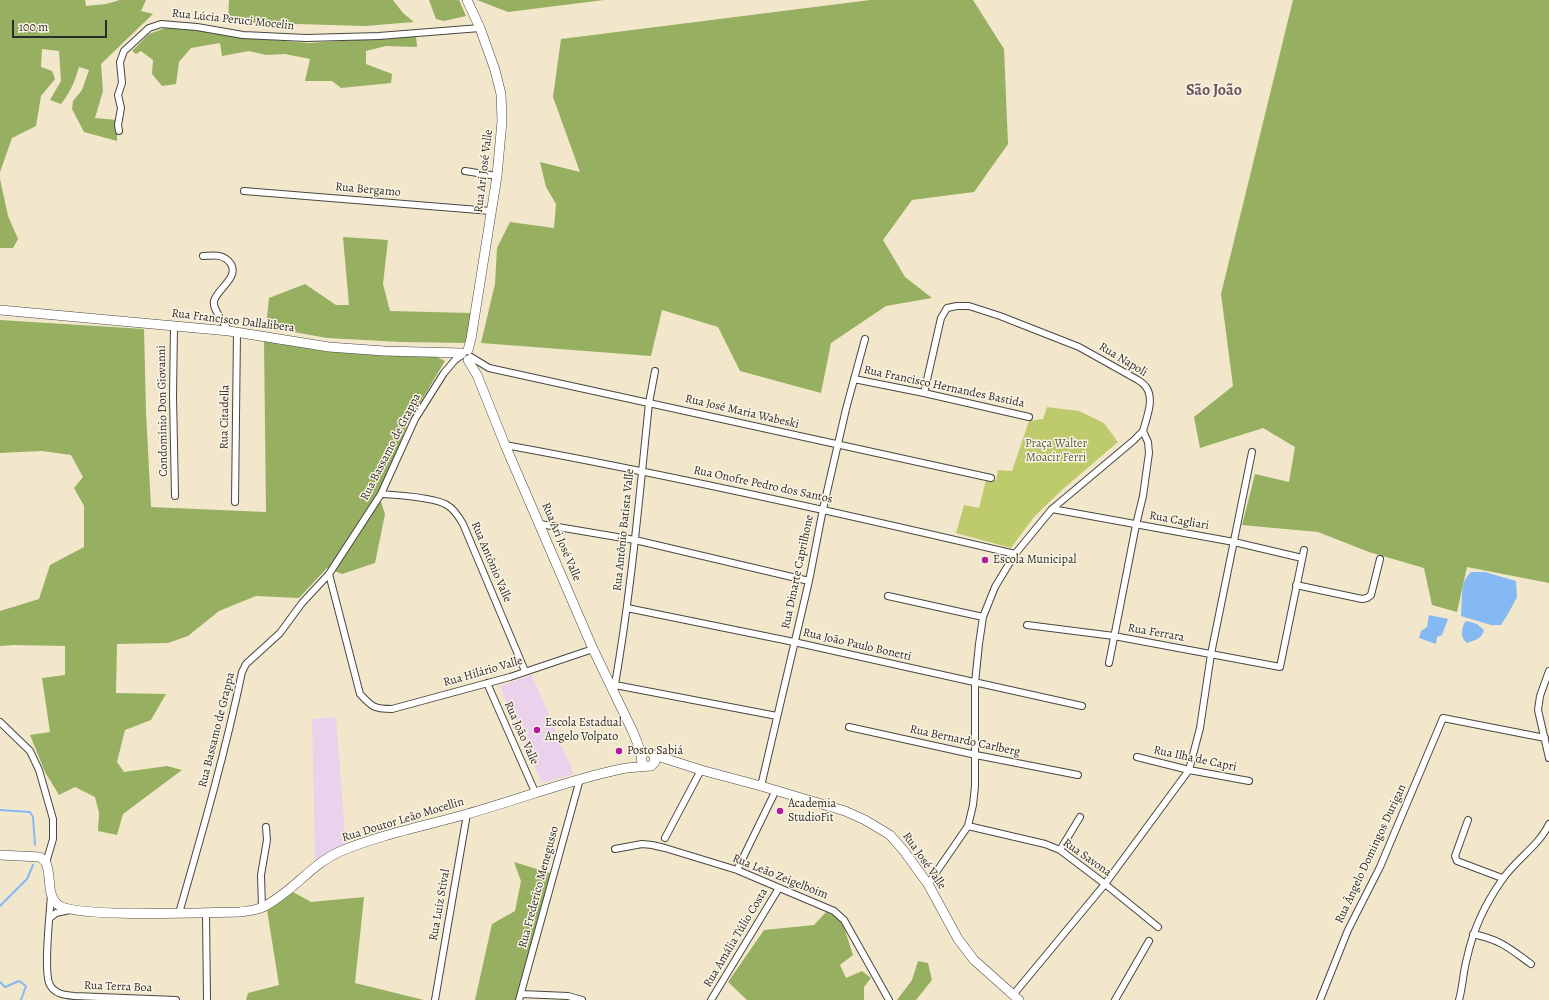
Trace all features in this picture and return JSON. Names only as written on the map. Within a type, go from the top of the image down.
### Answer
[{"type":"street","name":"Rua Ari José Valle","points":[[467,0],[480,28],[495,70],[501,94],[502,121],[497,176],[471,339],[462,355],[477,375],[505,445],[593,649],[614,687],[647,758]]},
{"type":"street","name":"Rua Lúcia Peruci Mocelin","points":[[119,132],[118,125],[121,108],[118,95],[122,83],[120,62],[124,51],[148,28],[161,24],[197,27],[243,35],[306,38],[379,36],[480,28]]},
{"type":"street","points":[[465,171],[497,176]]},
{"type":"street","name":"Rua Bergamo","points":[[244,191],[491,211]]},
{"type":"street","points":[[204,256],[220,255],[228,260],[232,267],[232,275],[214,301],[214,308],[233,332]]},
{"type":"street","name":"Rua Napoli","points":[[924,393],[941,318],[947,308],[969,306],[1000,316],[1079,347],[1138,380],[1146,386],[1149,394],[1149,410],[1143,431]]},
{"type":"street","name":"Rua Francisco Dallalibera","points":[[0,310],[233,332],[329,347],[462,355]]},
{"type":"street","name":"Condomínio Don Giovanni","points":[[174,326],[173,396],[175,496]]},
{"type":"street","name":"Rua Citadella","points":[[233,332],[235,502]]},
{"type":"street","name":"Rua Dinarte Caprilhone","points":[[762,786],[809,581],[823,509],[865,339]]},
{"type":"street","name":"Rua José Maria Wabeski","points":[[462,355],[489,368],[991,478]]},
{"type":"street","name":"Rua Bassamo de Grappa","points":[[179,913],[230,732],[242,672],[246,664],[280,633],[302,603],[329,574],[381,494],[415,419],[444,373],[462,355]]},
{"type":"street","points":[[477,375],[481,371],[489,368]]},
{"type":"street","name":"Rua Antônio Batista Valle","points":[[614,687],[627,608],[649,403],[655,371]]},
{"type":"street","name":"Rua Francisco Hernandes Bastida","points":[[854,379],[1029,417]]},
{"type":"street","points":[[928,884],[968,826],[973,805],[976,755],[975,683],[983,617],[995,587],[1014,554],[1052,509],[1134,441],[1143,431],[1148,442],[1149,453],[1143,496],[1109,663]]},
{"type":"street","name":"Rua Onofre Pedro dos Santos","points":[[505,445],[642,470],[823,509],[1014,554]]},
{"type":"street","points":[[1016,998],[1105,884],[1189,770],[1200,728],[1212,654],[1252,452]]},
{"type":"street","name":"Rua Antônio Valle","points":[[381,494],[430,500],[446,504],[456,513],[463,524],[525,671]]},
{"type":"street","name":"Rua Cagliari","points":[[1052,509],[1234,542],[1302,558]]},
{"type":"street","points":[[540,524],[635,540],[809,581]]},
{"type":"street","points":[[1304,550],[1296,585],[1362,599],[1371,595],[1380,559]]},
{"type":"street","name":"Rua Hilário Valle","points":[[329,574],[360,694],[367,702],[378,709],[392,709],[487,683],[593,649]]},
{"type":"street","name":"Rua Ferrara","points":[[1027,625],[1114,636],[1280,667],[1296,585]]},
{"type":"street","points":[[888,596],[983,617]]},
{"type":"street","name":"Rua João Paulo Bonetti","points":[[627,608],[794,642],[1082,706]]},
{"type":"street","points":[[1549,671],[1540,696],[1538,710],[1549,758]]},
{"type":"street","name":"Rua João Valle","points":[[487,683],[535,792]]},
{"type":"street","points":[[614,687],[777,716]]},
{"type":"street","name":"Rua Ângelo Domingos Durigan","points":[[1320,1000],[1348,930],[1380,867],[1443,718],[1545,738]]},
{"type":"street","points":[[0,722],[30,751],[39,770],[53,819],[53,839],[46,863],[51,895],[50,918]]},
{"type":"street","name":"Rua Bernardo Carlberg","points":[[849,727],[976,755],[1078,775]]},
{"type":"street","name":"Rua Ilha de Capri","points":[[1137,757],[1189,770],[1249,781]]},
{"type":"street","name":"Rua Doutor Leão Mocellin","points":[[51,895],[58,905],[70,910],[98,913],[240,912],[262,908],[282,896],[309,870],[341,851],[410,828],[467,814],[535,792],[622,768],[647,758]]},
{"type":"street","name":"Rua José Valle","points":[[647,758],[678,762],[701,770],[762,786],[845,811],[865,820],[890,835],[904,851],[928,884],[958,939],[974,960],[1016,998]]},
{"type":"street","points":[[665,838],[701,770]]},
{"type":"street","name":"Rua Frederico Menegusso","points":[[520,997],[580,779]]},
{"type":"street","points":[[737,870],[776,790]]},
{"type":"street","name":"Rua Luíz Stival","points":[[435,1000],[467,814]]},
{"type":"street","points":[[1060,850],[1080,817]]},
{"type":"street","points":[[1468,820],[1455,856],[1457,861],[1502,878]]},
{"type":"street","points":[[1459,1000],[1466,958],[1473,934],[1487,902],[1502,878],[1521,857],[1538,842],[1549,824]]},
{"type":"street","name":"Rua Savona","points":[[968,826],[1045,844],[1060,850],[1158,927]]},
{"type":"street","points":[[262,908],[261,874],[267,840],[266,827]]},
{"type":"street","name":"Rua Leão Zeigelboim","points":[[615,849],[642,844],[652,845],[737,870],[834,911],[844,920],[889,1000]]},
{"type":"street","points":[[0,855],[40,857],[46,863]]},
{"type":"street","name":"Rua Amália Túlio Costa","points":[[711,1000],[779,888]]},
{"type":"street","points":[[50,918],[56,913],[70,910]]},
{"type":"street","points":[[206,913],[206,1000]]},
{"type":"street","name":"Rua Terra Boa","points":[[50,918],[47,969],[50,985],[59,994],[147,1000],[176,1000]]},
{"type":"street","points":[[1473,934],[1503,943],[1531,964]]},
{"type":"street","points":[[1115,1000],[1149,941]]},
{"type":"street","points":[[520,997],[568,996],[582,1000]]},
{"type":"shaded area","name":"Escola Estadual Angelo Volpato","points":[[532,675],[574,774],[542,783],[500,686]]},
{"type":"shaded area","points":[[336,717],[346,846],[315,861],[312,719]]},
{"type":"green space","points":[[0,0],[85,0],[86,6],[106,4],[120,0],[146,0],[141,11],[153,14],[101,64],[103,91],[95,118],[117,120],[117,141],[84,132],[72,109],[73,101],[82,90],[89,70],[79,67],[72,87],[61,104],[50,100],[61,81],[59,51],[42,49],[41,67],[52,71],[55,79],[41,96],[36,126],[12,138],[0,172]]},
{"type":"green space","points":[[229,0],[393,0],[403,13],[414,22],[365,26],[228,22]]},
{"type":"green space","points":[[429,0],[459,0],[466,16],[444,21],[436,19]]},
{"type":"green space","points":[[477,0],[604,0],[508,12]]},
{"type":"green space","points":[[870,0],[973,0],[1004,49],[1008,144],[974,192],[912,200],[883,240],[905,277],[932,298],[886,306],[831,343],[821,393],[740,371],[718,327],[662,310],[651,356],[481,343],[495,284],[497,248],[510,222],[554,228],[556,204],[546,187],[540,162],[580,172],[553,97],[561,39]]},
{"type":"green space","points":[[1293,0],[1549,0],[1549,583],[1467,567],[1457,612],[1432,605],[1424,568],[1369,552],[1318,532],[1242,525],[1255,474],[1289,482],[1295,447],[1263,428],[1200,448],[1194,417],[1233,386],[1221,294]]},
{"type":"green space","points":[[165,28],[205,31],[247,38],[309,43],[416,36],[417,47],[386,46],[366,51],[366,64],[392,74],[391,83],[341,88],[332,81],[305,81],[310,59],[285,54],[266,55],[249,51],[222,56],[220,43],[191,48],[179,62],[176,84],[162,86],[152,74],[153,60],[141,51],[136,54],[132,51],[149,34]]},
{"type":"green space","points":[[0,179],[8,216],[18,239],[13,248],[0,248]]},
{"type":"green space","points":[[343,237],[388,240],[383,284],[390,311],[472,313],[468,343],[401,342],[327,338],[266,327],[269,298],[305,284],[336,305],[349,305]]},
{"type":"green space","points":[[0,320],[144,329],[146,412],[151,507],[266,512],[264,340],[437,357],[445,361],[408,423],[378,493],[385,514],[375,563],[342,574],[327,568],[299,598],[256,596],[219,611],[188,636],[168,643],[117,644],[116,693],[166,694],[151,720],[125,730],[117,762],[124,772],[167,766],[182,770],[123,814],[117,835],[98,831],[99,813],[95,797],[75,787],[59,795],[45,772],[30,735],[50,732],[42,678],[65,675],[65,646],[0,646],[0,611],[39,599],[50,565],[84,547],[84,506],[74,488],[83,477],[71,455],[42,451],[0,453]]},
{"type":"green space","name":"Praça Walter Moacir Ferri","points":[[1047,407],[1079,411],[1104,423],[1118,442],[1063,489],[1034,517],[1011,548],[956,533],[964,505],[979,508],[986,480],[996,480],[998,470],[1012,471],[1029,421],[1043,419]]},
{"type":"green space","points":[[514,862],[550,873],[537,930],[517,1000],[475,1000],[492,924],[515,911],[521,881]]},
{"type":"green space","points":[[293,892],[311,902],[364,897],[355,983],[424,1000],[246,1000],[248,993],[279,985],[267,910]]},
{"type":"green space","points":[[826,912],[841,918],[853,955],[840,965],[846,978],[862,971],[871,978],[864,987],[864,1000],[747,1000],[728,982],[764,930],[814,925]]},
{"type":"green space","points":[[918,961],[928,963],[932,980],[916,1000],[897,1000],[912,980]]},
{"type":"water","points":[[1471,572],[1485,572],[1516,581],[1517,597],[1501,625],[1491,625],[1461,616],[1464,583]]},
{"type":"water","points":[[1429,615],[1448,619],[1442,635],[1437,637],[1436,644],[1419,638],[1421,631],[1427,627]]},
{"type":"water","points":[[1467,621],[1477,624],[1484,630],[1480,637],[1467,643],[1463,639],[1462,630],[1465,622]]},
{"type":"waterway","points":[[0,810],[30,812],[33,817],[35,845]]},
{"type":"waterway","points":[[0,906],[27,879],[33,865]]},
{"type":"waterway","points":[[0,982],[5,987],[19,981],[26,986],[21,1000]]},
{"type":"place","name":"Escola Municipal","points":[[985,560]]},
{"type":"place","name":"Escola Estadual Angelo Volpato","points":[[537,730]]},
{"type":"place","name":"Posto Sabiá","points":[[619,751]]},
{"type":"place","name":"Academia StudioFit","points":[[780,811]]},
{"type":"district","name":"São João","points":[[1214,91]]}]
